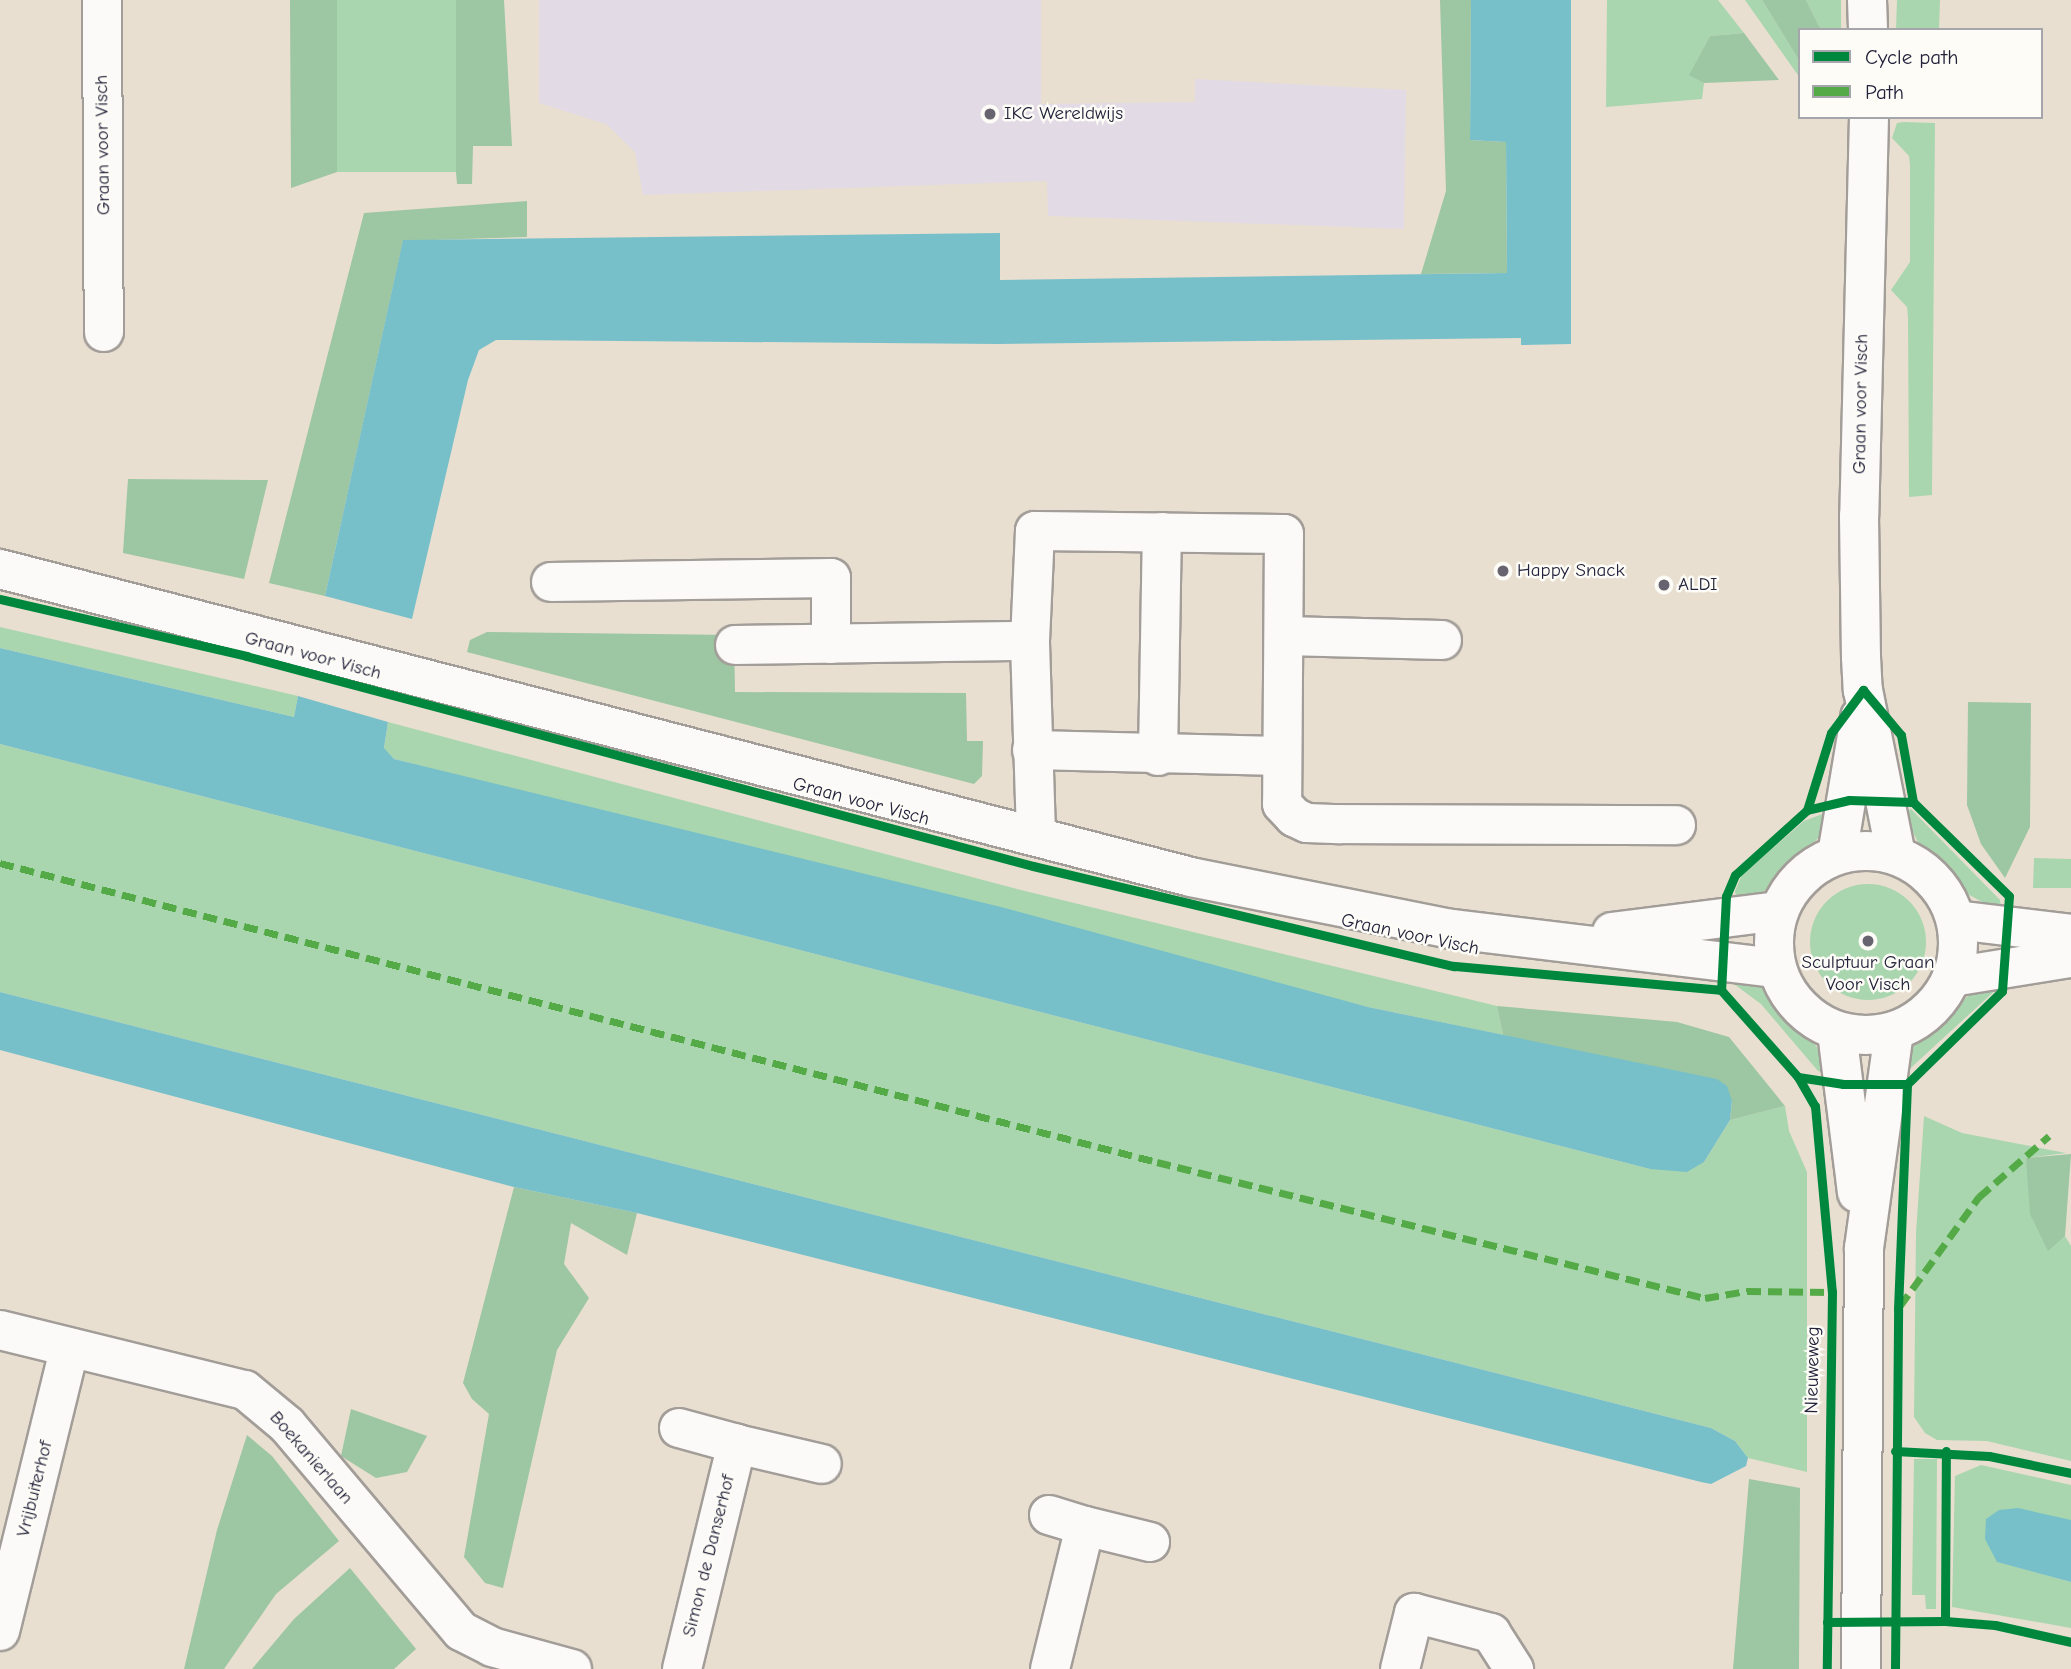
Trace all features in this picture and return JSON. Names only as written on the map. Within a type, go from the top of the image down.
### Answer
[{"type":"street","name":"Graan voor Visch","points":[[102,0],[104,332]]},
{"type":"street","points":[[1867,0],[1868,28]]},
{"type":"street","name":"Graan voor Visch","points":[[1869,119],[1858,516],[1863,690],[1896,855]]},
{"type":"street","points":[[1036,834],[1031,750],[1030,641],[1035,531],[1284,534],[1282,804],[1307,823],[1676,825]]},
{"type":"street","points":[[1158,756],[1161,532]]},
{"type":"street","name":"Graan voor Visch","points":[[0,569],[442,680],[1266,894],[1452,929],[1776,968]]},
{"type":"street","points":[[551,582],[831,578],[831,644]]},
{"type":"street","points":[[1285,636],[1442,640]]},
{"type":"street","points":[[735,645],[1030,641]]},
{"type":"street","name":"Graan voor Visch","points":[[1837,855],[1863,690]]},
{"type":"street","points":[[1031,750],[1158,756],[1281,756]]},
{"type":"street","points":[[1865,850],[1896,855],[1923,869],[1944,892],[1956,920],[1958,951],[1952,977],[1939,1001],[1918,1019],[1894,1031],[1868,1036],[1837,1032],[1810,1017],[1796,1003],[1776,968],[1773,938],[1779,911],[1793,886],[1813,867],[1837,855],[1865,850]]},
{"type":"street","name":"Graan voor Visch","points":[[1551,939],[1779,911]]},
{"type":"street","points":[[1956,920],[2071,934]]},
{"type":"street","points":[[1952,977],[2071,958]]},
{"type":"street","points":[[1861,1669],[1864,1248],[1894,1031]]},
{"type":"street","points":[[1837,1032],[1864,1248]]},
{"type":"street","name":"Boekanierlaan","points":[[0,1330],[245,1390],[287,1425],[461,1631],[492,1647],[572,1669]]},
{"type":"street","name":"Vrijbuiterhof","points":[[0,1630],[69,1347]]},
{"type":"street","points":[[679,1428],[822,1464]]},
{"type":"street","name":"Simon de Danserhof","points":[[682,1669],[737,1444]]},
{"type":"street","points":[[1049,1516],[1150,1542]]},
{"type":"street","points":[[1050,1669],[1085,1526]]},
{"type":"street","points":[[1400,1669],[1414,1613],[1491,1633],[1514,1669]]},
{"type":"shaded area","name":"IKC Wereldwijs","points":[[539,0],[1041,0],[1041,104],[1195,102],[1195,79],[1406,90],[1404,229],[1048,216],[1047,181],[643,195],[635,152],[606,124],[539,103]]},
{"type":"green space","points":[[290,0],[337,0],[337,172],[291,188]]},
{"type":"green space","points":[[337,0],[456,0],[456,172],[337,172]]},
{"type":"green space","points":[[456,0],[504,0],[512,146],[473,146],[472,184],[457,184]]},
{"type":"green space","points":[[1440,0],[1471,0],[1470,140],[1506,142],[1507,273],[1421,274],[1446,191]]},
{"type":"green space","points":[[1607,0],[1718,0],[1744,33],[1710,36],[1690,74],[1704,83],[1702,99],[1606,107]]},
{"type":"green space","points":[[1745,0],[1762,0],[1798,59],[1798,75]]},
{"type":"green space","points":[[1762,0],[1806,0],[1820,28],[1798,28],[1798,59]]},
{"type":"green space","points":[[1806,0],[1841,0],[1841,28],[1820,28]]},
{"type":"green space","points":[[1897,0],[1940,0],[1939,28],[1896,28]]},
{"type":"green space","points":[[1744,33],[1779,80],[1704,83],[1689,75],[1710,36]]},
{"type":"green space","points":[[1897,123],[1935,123],[1932,495],[1909,497],[1908,317],[1907,307],[1891,290],[1910,262],[1909,156],[1892,138]]},
{"type":"green space","points":[[527,201],[527,237],[403,241],[325,596],[269,583],[364,213]]},
{"type":"green space","points":[[128,479],[268,480],[244,579],[123,553]]},
{"type":"green space","points":[[0,627],[298,696],[294,717],[0,648]]},
{"type":"green space","points":[[487,632],[734,635],[735,692],[966,693],[967,741],[983,741],[982,776],[974,784],[467,652],[470,640]]},
{"type":"green space","points":[[1968,702],[2031,703],[2030,827],[2005,878],[1981,844],[1967,805]]},
{"type":"green space","points":[[388,722],[1021,890],[1497,1006],[1503,1035],[1368,1007],[394,759],[384,749]]},
{"type":"green space","points":[[0,744],[1650,1169],[1704,1162],[1730,1120],[1785,1106],[1789,1131],[1807,1172],[1807,1472],[1748,1458],[1735,1441],[1711,1428],[0,992]]},
{"type":"green space","points":[[1911,809],[2000,900],[2001,907],[1995,909],[1964,892],[1919,844],[1904,815]]},
{"type":"green space","points":[[1833,810],[1824,832],[1770,888],[1737,904],[1735,891],[1742,875],[1804,821]]},
{"type":"green space","points":[[2034,858],[2071,859],[2071,888],[2033,888]]},
{"type":"green space","points":[[1868,884],[1890,889],[1909,901],[1921,920],[1926,942],[1921,964],[1909,983],[1890,995],[1868,1000],[1846,995],[1827,983],[1815,964],[1810,942],[1815,920],[1827,901],[1846,889]]},
{"type":"green space","points":[[1734,975],[1760,983],[1812,1040],[1825,1060],[1827,1074],[1818,1071],[1761,1004],[1734,984]]},
{"type":"green space","points":[[1981,984],[1999,987],[1903,1075],[1913,1047]]},
{"type":"green space","points":[[1497,1006],[1677,1022],[1729,1037],[1785,1106],[1730,1120],[1732,1101],[1503,1035]]},
{"type":"green space","points":[[1924,1116],[1962,1133],[2066,1153],[2026,1158],[2048,1250],[2065,1236],[2071,1246],[2071,1461],[1987,1441],[1937,1440],[1925,1433],[1914,1417],[1916,1233]]},
{"type":"green space","points":[[2071,1154],[2065,1236],[2048,1251],[2030,1214],[2026,1158]]},
{"type":"green space","points":[[514,1187],[637,1213],[627,1255],[571,1223],[564,1264],[589,1298],[557,1350],[503,1588],[485,1583],[464,1557],[489,1414],[472,1399],[463,1383]]},
{"type":"green space","points":[[351,1409],[427,1436],[407,1472],[376,1478],[341,1456]]},
{"type":"green space","points":[[247,1435],[272,1456],[339,1541],[276,1594],[224,1669],[184,1669],[217,1530]]},
{"type":"green space","points":[[1914,1459],[1937,1459],[1936,1609],[1926,1609],[1925,1595],[1912,1595]]},
{"type":"green space","points":[[1981,1465],[2071,1485],[2071,1522],[1998,1562],[2071,1582],[2071,1628],[1952,1607],[1955,1476]]},
{"type":"green space","points":[[1749,1479],[1800,1488],[1799,1669],[1733,1669]]},
{"type":"green space","points":[[350,1568],[416,1649],[394,1669],[252,1669],[294,1619]]},
{"type":"water","points":[[1471,0],[1571,0],[1571,344],[1521,345],[1521,338],[998,344],[496,340],[479,350],[468,380],[412,619],[325,596],[403,240],[1000,233],[1000,280],[1507,273],[1506,142],[1470,140]]},
{"type":"water","points":[[0,648],[294,717],[298,696],[388,722],[384,748],[394,759],[1005,908],[1368,1007],[1717,1079],[1727,1086],[1732,1101],[1730,1120],[1704,1162],[1687,1172],[1650,1169],[0,744]]},
{"type":"water","points":[[0,992],[1711,1428],[1735,1441],[1748,1458],[1746,1466],[1711,1484],[1701,1482],[637,1213],[514,1187],[0,1050]]},
{"type":"water","points":[[2018,1508],[2071,1520],[2071,1582],[1997,1562],[1985,1539],[1986,1519],[1999,1510]]},
{"type":"marked path","points":[[0,863],[1157,1162],[1705,1298],[1747,1291],[1832,1292]]},
{"type":"marked path","points":[[1900,1306],[1979,1197],[2049,1136]]},
{"type":"cycle path","points":[[0,599],[246,656],[1033,866],[1454,966],[1721,990]]},
{"type":"cycle path","points":[[1807,810],[1831,733],[1863,690],[1901,735],[1913,802]]},
{"type":"cycle path","name":"Nieuweweg","points":[[1798,1077],[1843,1084],[1907,1084],[2002,991],[2009,896],[1913,802],[1849,800],[1807,810],[1735,875],[1726,896],[1721,990],[1798,1077],[1815,1106],[1832,1292],[1827,1669]]},
{"type":"cycle path","points":[[1895,1669],[1898,1309],[1907,1084]]},
{"type":"cycle path","points":[[1895,1451],[1989,1456],[2071,1473]]},
{"type":"cycle path","points":[[1945,1621],[1946,1451]]},
{"type":"cycle path","points":[[1827,1622],[1945,1621],[1995,1625],[2071,1642]]},
{"type":"place","name":"IKC Wereldwijs","points":[[990,114]]},
{"type":"place","name":"Happy Snack","points":[[1503,571]]},
{"type":"place","name":"ALDI","points":[[1664,585]]},
{"type":"place","name":"Sculptuur Graan Voor Visch","points":[[1868,941]]}]
